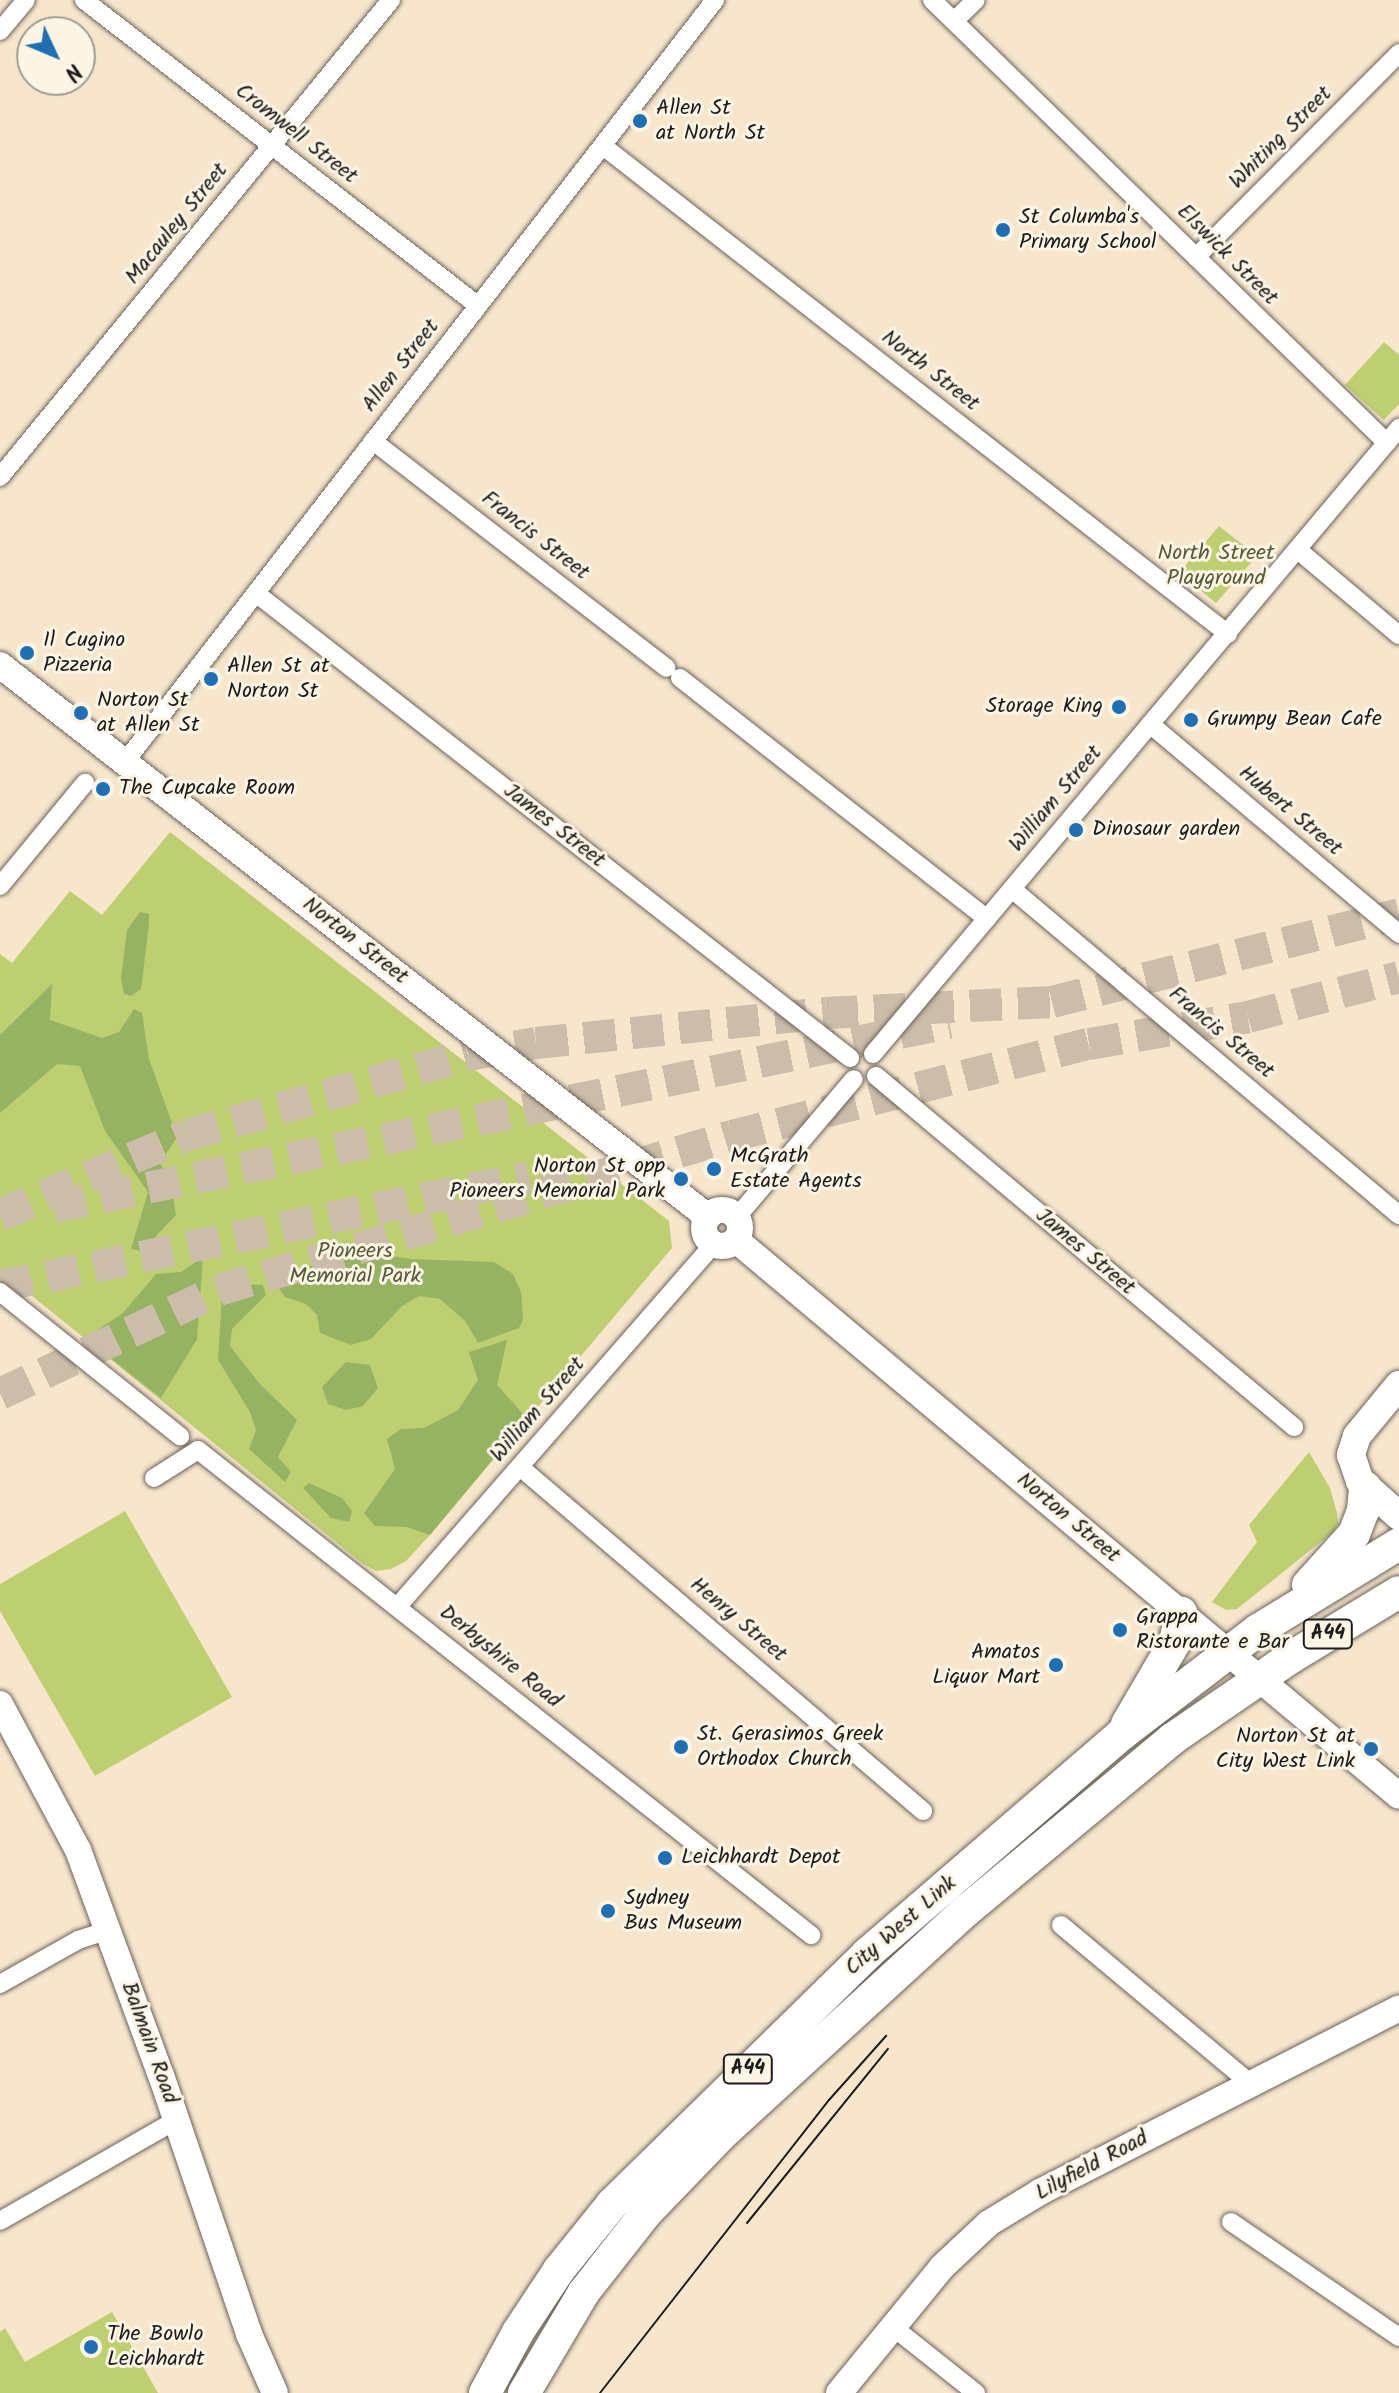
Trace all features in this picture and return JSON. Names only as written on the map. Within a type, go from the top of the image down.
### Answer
[{"type":"highway","points":[[1298,1606],[1307,1586],[1354,1534],[1363,1511],[1365,1487]]},
{"type":"highway","name":"City West Link","points":[[485,2393],[518,2332],[559,2270],[612,2204],[867,1954],[1122,1734],[1230,1652],[1399,1544]]},
{"type":"highway","name":"City West Link","points":[[524,2393],[555,2337],[614,2252],[720,2136],[978,1900],[1172,1739],[1260,1679],[1399,1592]]},
{"type":"highway","points":[[1122,1734],[1175,1642],[1181,1613]]},
{"type":"main road","points":[[1399,1385],[1357,1436],[1351,1455],[1353,1470],[1365,1487],[1399,1516]]},
{"type":"street","points":[[0,31],[26,0]]},
{"type":"street","name":"Cromwell Street","points":[[84,0],[478,306]]},
{"type":"street","name":"Macauley Street","points":[[0,477],[391,0]]},
{"type":"street","name":"Allen Street","points":[[125,762],[715,0]]},
{"type":"street","name":"Elswick Street","points":[[932,0],[1196,257],[1393,436]]},
{"type":"street","points":[[954,21],[976,0]]},
{"type":"street","name":"Whiting Street","points":[[1196,257],[1399,53]]},
{"type":"street","name":"North Street","points":[[603,146],[1228,634]]},
{"type":"street","name":"William Street","points":[[873,1054],[1393,436]]},
{"type":"street","name":"Francis Street","points":[[373,441],[987,919]]},
{"type":"street","points":[[1298,550],[1399,635]]},
{"type":"street","name":"James Street","points":[[257,594],[850,1058]]},
{"type":"street","name":"Norton Street","points":[[0,665],[708,1217],[706,1235],[729,1234],[1399,1796]]},
{"type":"street","name":"Hubert Street","points":[[1150,724],[1399,934]]},
{"type":"street","points":[[0,886],[85,783]]},
{"type":"street","name":"Francis Street","points":[[1012,889],[1399,1215]]},
{"type":"street","points":[[864,1051],[873,1054],[879,1062],[876,1076],[867,1082],[854,1079],[848,1071],[850,1058],[864,1051]]},
{"type":"street","name":"James Street","points":[[876,1076],[1294,1427]]},
{"type":"street","name":"William Street","points":[[398,1606],[729,1234],[854,1079]]},
{"type":"street","points":[[0,1292],[180,1436]]},
{"type":"street","name":"Derbyshire Road","points":[[154,1478],[198,1450],[811,1935]]},
{"type":"street","name":"Henry Street","points":[[520,1467],[923,1811]]},
{"type":"street","name":"Balmain Road","points":[[0,1704],[67,1824],[176,2120],[249,2334],[275,2393]]},
{"type":"street","points":[[1061,1925],[1250,2083]]},
{"type":"street","points":[[0,1984],[78,1940],[108,1930]]},
{"type":"street","name":"Lilyfield Road","points":[[839,2393],[942,2267],[989,2223],[1040,2192],[1399,2008]]},
{"type":"street","points":[[0,2221],[176,2120]]},
{"type":"street","points":[[1231,2222],[1399,2337]]},
{"type":"street","points":[[893,2327],[976,2393]]},
{"type":"green space","points":[[1384,342],[1399,355],[1399,404],[1384,420],[1345,385]]},
{"type":"green space","name":"North Street Playground","points":[[1219,526],[1257,556],[1216,603],[1179,573]]},
{"type":"green space","name":"Pioneers Memorial Park","points":[[170,832],[669,1221],[672,1248],[430,1535],[406,1561],[391,1569],[376,1571],[363,1564],[0,1270],[0,954],[12,963],[70,891],[102,915]]},
{"type":"green space","points":[[140,912],[149,914],[149,924],[141,989],[131,996],[124,994],[121,979],[127,930]]},
{"type":"green space","points":[[52,984],[50,1020],[102,1038],[119,1032],[134,1009],[142,1013],[149,1059],[177,1137],[160,1163],[171,1184],[176,1215],[142,1251],[131,1249],[148,1192],[105,1131],[80,1066],[57,1064],[0,1113],[0,1035]]},
{"type":"green space","points":[[377,1254],[411,1259],[494,1262],[513,1274],[521,1292],[523,1320],[519,1328],[478,1343],[465,1321],[440,1299],[419,1296],[402,1306],[371,1339],[351,1345],[320,1333],[317,1315],[306,1304],[285,1297],[277,1286],[309,1267],[335,1257]]},
{"type":"green space","points":[[203,1257],[197,1339],[161,1398],[85,1338],[123,1313],[156,1274],[181,1272]]},
{"type":"green space","points":[[231,1276],[240,1284],[263,1285],[266,1295],[232,1329],[230,1346],[260,1384],[297,1420],[278,1457],[291,1472],[285,1482],[249,1449],[256,1430],[250,1412],[218,1360],[223,1278]]},
{"type":"green space","points":[[507,1340],[497,1385],[522,1413],[517,1430],[430,1535],[406,1527],[375,1526],[364,1513],[395,1469],[387,1439],[401,1429],[424,1428],[458,1410],[478,1380],[469,1352]]},
{"type":"green space","points":[[346,1362],[370,1365],[378,1388],[363,1406],[346,1410],[328,1404],[322,1387]]},
{"type":"green space","points":[[1309,1452],[1330,1488],[1338,1524],[1333,1532],[1237,1609],[1226,1610],[1212,1602],[1257,1542],[1249,1525]]},
{"type":"green space","points":[[309,1483],[342,1498],[352,1511],[349,1522],[331,1518],[303,1488]]},
{"type":"green space","points":[[125,1511],[232,1697],[95,1776],[0,1611],[0,1584]]},
{"type":"green space","name":"The Bowlo Leichhardt","points":[[112,2312],[158,2393],[0,2393],[0,2332],[5,2328],[25,2362]]},
{"type":"tunnel","points":[[0,1215],[187,1135],[468,1055],[536,1043],[826,1013],[1052,1002],[1399,914]]},
{"type":"tunnel","points":[[0,1394],[219,1290],[732,1136],[1089,1044],[1248,1017],[1399,977]]},
{"type":"tunnel","points":[[54,1207],[949,1023]]},
{"type":"tunnel","points":[[0,1286],[529,1177]]},
{"type":"tram line","points":[[600,2393],[829,2100],[886,2036]]},
{"type":"tram line","points":[[747,2223],[888,2049]]},
{"type":"place","name":"Allen St at North St","points":[[640,121]]},
{"type":"place","name":"St Columba's Primary School","points":[[1003,230]]},
{"type":"place","name":"Il Cugino Pizzeria","points":[[27,653]]},
{"type":"place","name":"Allen St at Norton St","points":[[211,679]]},
{"type":"place","name":"Storage King","points":[[1119,707]]},
{"type":"place","name":"Norton St at Allen St","points":[[81,713]]},
{"type":"place","name":"Grumpy Bean Cafe","points":[[1191,720]]},
{"type":"place","name":"The Cupcake Room","points":[[103,789]]},
{"type":"place","name":"Dinosaur garden","points":[[1076,830]]},
{"type":"place","name":"McGrath Estate Agents","points":[[714,1169]]},
{"type":"place","name":"Norton St opp Pioneers Memorial Park","points":[[681,1179]]},
{"type":"place","name":"Grappa Ristorante e Bar","points":[[1120,1630]]},
{"type":"place","name":"Amatos Liquor Mart","points":[[1056,1665]]},
{"type":"place","name":"St. Gerasimos Greek Orthodox Church","points":[[681,1747]]},
{"type":"place","name":"Norton St at City West Link","points":[[1371,1749]]},
{"type":"place","name":"Leichhardt Depot","points":[[665,1858]]},
{"type":"place","name":"Sydney Bus Museum","points":[[608,1911]]},
{"type":"place","name":"The Bowlo Leichhardt","points":[[91,2347]]}]
